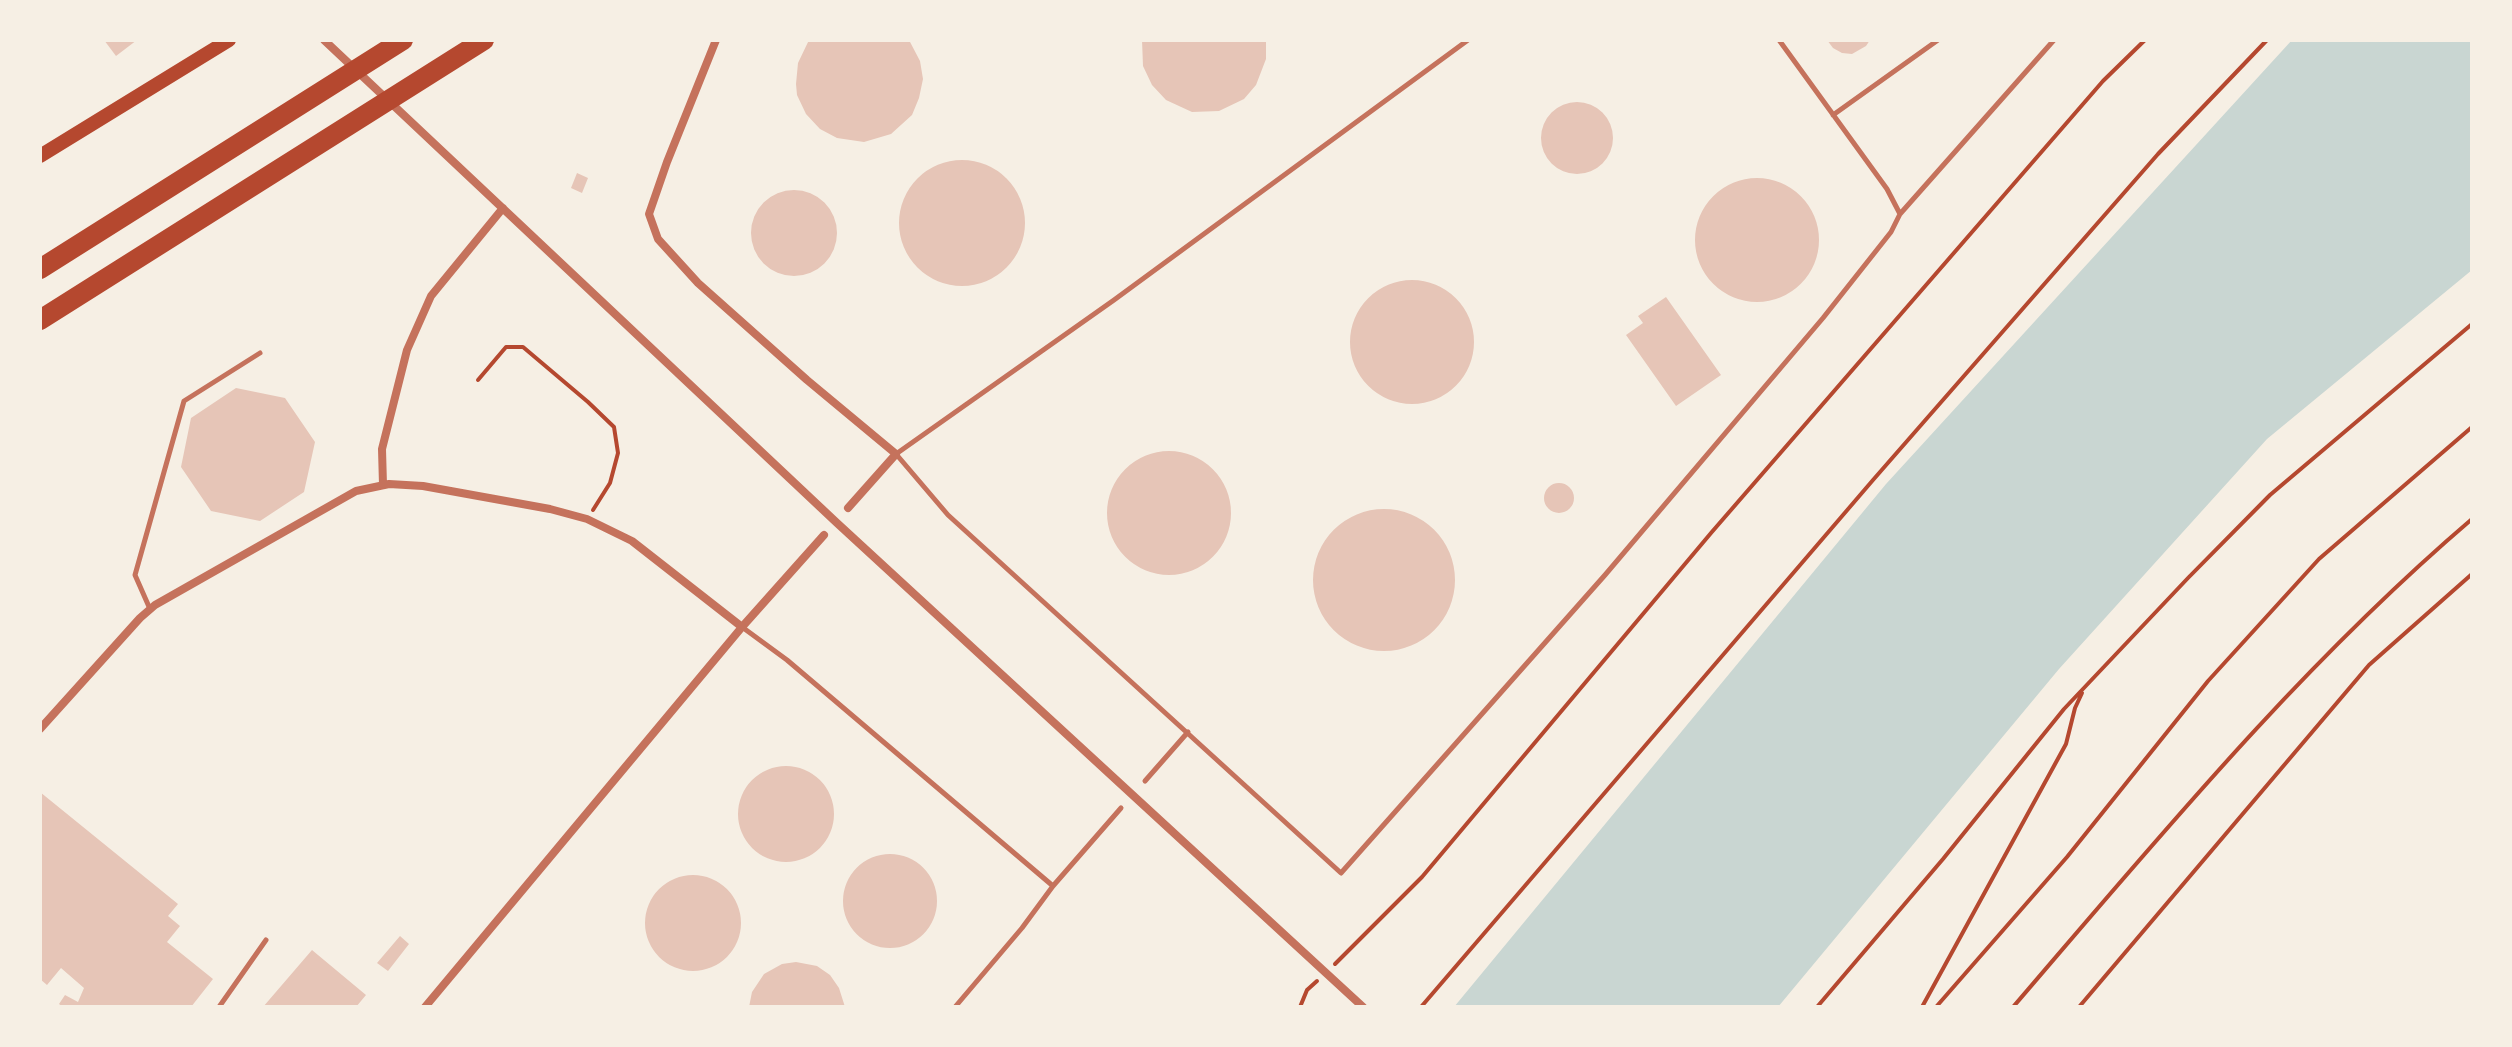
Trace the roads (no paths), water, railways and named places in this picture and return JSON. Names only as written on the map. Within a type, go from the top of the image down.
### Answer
[{"type":"highway","points":[[40,269],[403,40]]},
{"type":"highway","points":[[40,320],[484,40]]},
{"type":"main road","points":[[40,156],[229,40]]},
{"type":"street","points":[[324,40],[837,523],[1363,1007]]},
{"type":"street","points":[[716,40],[649,214],[658,239],[709,293],[896,454],[848,508]]},
{"type":"street","points":[[383,485],[382,449],[407,350],[431,296],[503,208]]},
{"type":"street","points":[[40,729],[150,609],[356,491],[383,485],[423,486],[550,509],[587,519],[632,541],[742,627]]},
{"type":"street","points":[[425,1007],[742,627],[824,535]]},
{"type":"lane","points":[[1468,40],[1114,300],[896,454],[948,515],[1341,873],[1595,587],[1804,341],[1891,232],[1900,214],[2054,40]]},
{"type":"lane","points":[[1779,40],[1887,189],[1900,214]]},
{"type":"lane","points":[[1833,115],[1938,40]]},
{"type":"lane","points":[[150,609],[135,575],[184,401],[260,353]]},
{"type":"lane","points":[[742,627],[787,660],[1053,886]]},
{"type":"lane","points":[[1145,781],[1188,732]]},
{"type":"lane","points":[[955,1007],[1121,808]]},
{"type":"lane","points":[[219,1007],[266,940]]}]
